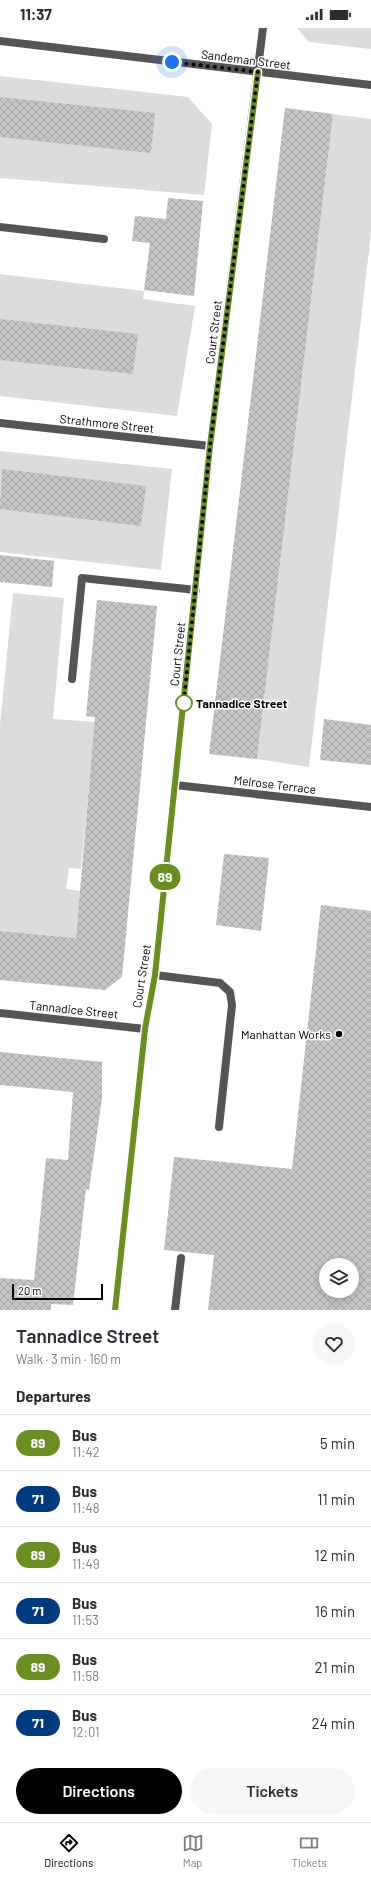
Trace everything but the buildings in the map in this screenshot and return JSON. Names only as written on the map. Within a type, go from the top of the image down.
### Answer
[{"type":"street","name":"Court Street","points":[[115,1310],[145,1029],[155,975],[210,446],[263,28]]},
{"type":"street","name":"Sandeman Street","points":[[0,41],[371,85]]},
{"type":"street","points":[[0,227],[104,239]]},
{"type":"street","name":"Strathmore Street","points":[[0,423],[210,446]]},
{"type":"street","points":[[72,679],[82,578],[196,590]]},
{"type":"street","name":"Melrose Terrace","points":[[175,785],[371,808]]},
{"type":"street","points":[[155,975],[220,982],[230,992],[232,1005],[219,1126]]},
{"type":"street","name":"Tannadice Street","points":[[0,1013],[145,1029]]},
{"type":"street","points":[[175,1310],[181,1258]]},
{"type":"shaded area","points":[[297,28],[371,28],[371,49],[309,42]]},
{"type":"shaded area","points":[[0,76],[188,97],[212,124],[204,195],[0,178]]},
{"type":"shaded area","points":[[333,114],[371,119],[371,233],[309,767],[257,759]]},
{"type":"shaded area","points":[[0,274],[144,291],[143,299],[195,306],[177,416],[0,396]]},
{"type":"shaded area","points":[[0,451],[172,469],[161,570],[0,552]]},
{"type":"shaded area","points":[[13,593],[64,598],[53,719],[95,722],[81,869],[69,868],[66,889],[80,891],[76,938],[0,931],[0,725]]},
{"type":"bus line","name":"89","points":[[115,1310],[145,1029],[155,975],[210,446],[258,72]]},
{"type":"place","name":"Tannadice Street","points":[[184,703]]},
{"type":"place","name":"Manhattan Works","points":[[339,1034]]},
{"type":"route","points":[[172,62],[258,72],[210,446],[183,710],[184,703]]}]
